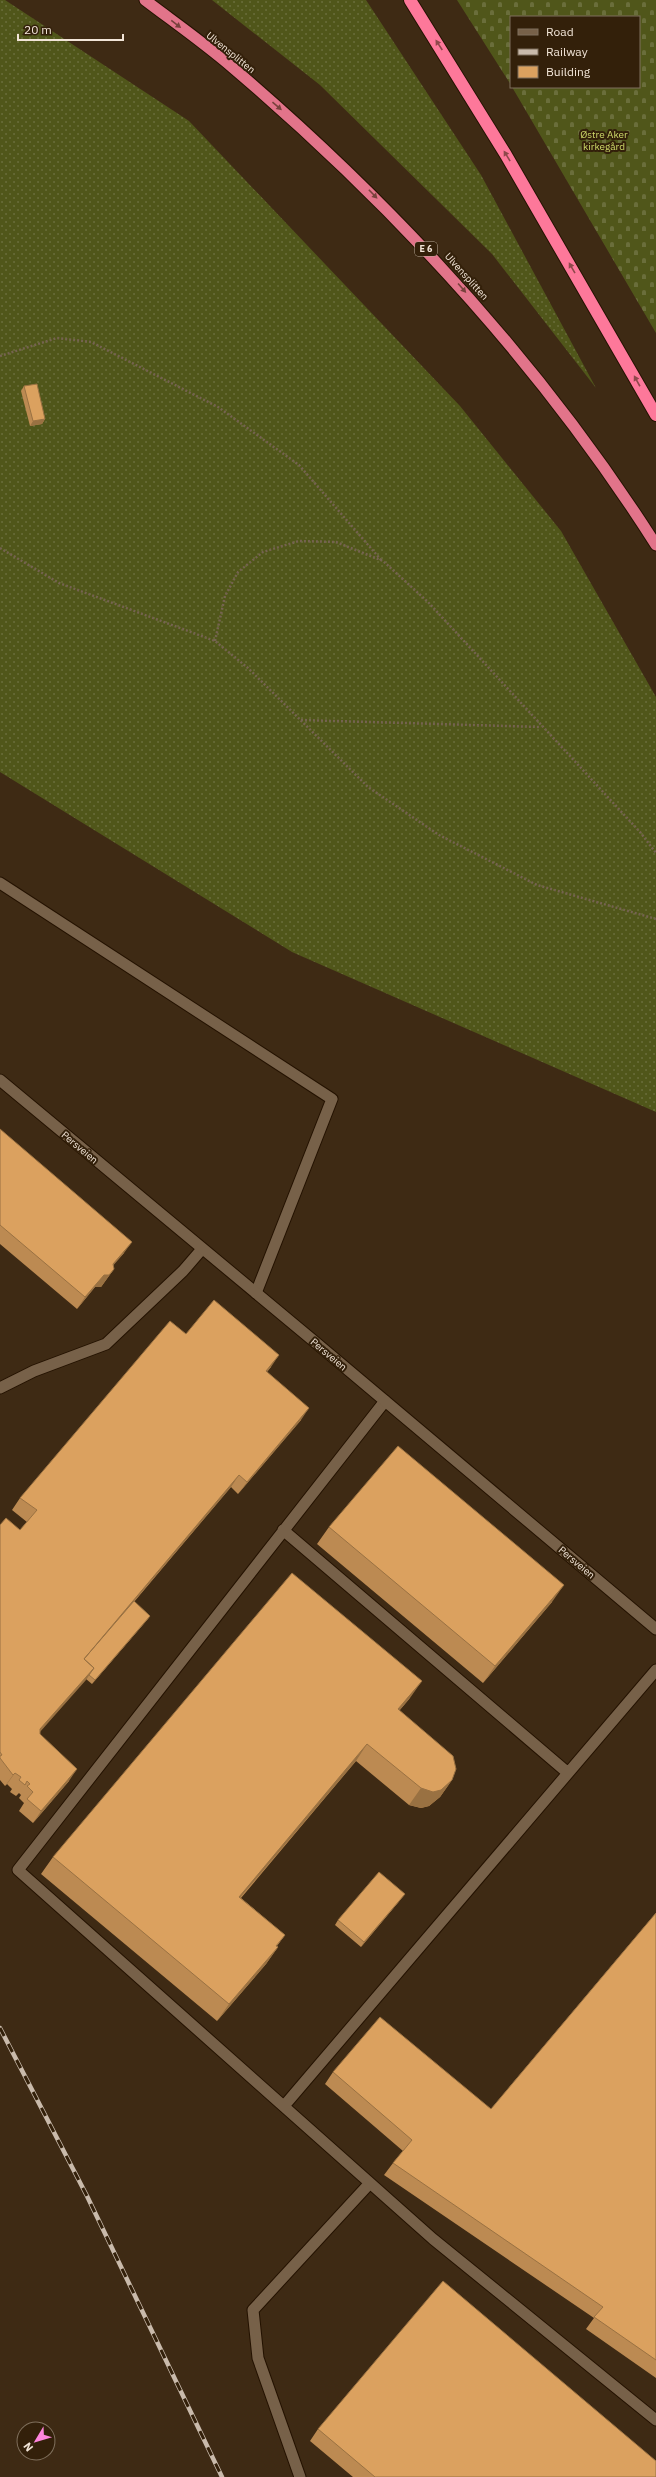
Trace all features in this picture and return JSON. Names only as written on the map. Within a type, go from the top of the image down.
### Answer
[{"type":"highway","name":"Ulvensplitten","points":[[146,0],[230,65],[295,122],[365,186],[451,276],[532,372],[606,471],[656,545]]},
{"type":"highway","points":[[410,0],[510,161],[656,415]]},
{"type":"main road","points":[[0,883],[332,1099],[256,1293]]},
{"type":"main road","name":"Persveien","points":[[0,1080],[656,1629]]},
{"type":"main road","points":[[0,1388],[34,1371],[106,1344],[183,1271],[202,1249]]},
{"type":"main road","points":[[385,1401],[18,1870],[433,2239],[656,2420]]},
{"type":"main road","points":[[283,1530],[568,1773]]},
{"type":"main road","points":[[284,2106],[656,1670]]},
{"type":"main road","points":[[300,2477],[258,2358],[253,2310],[370,2183]]},
{"type":"path","points":[[0,356],[57,338],[91,342],[218,407],[299,465],[383,561],[428,602],[541,727],[640,832],[656,853]]},
{"type":"path","points":[[215,641],[225,596],[238,572],[263,552],[298,542],[336,542],[383,561]]},
{"type":"path","points":[[0,548],[59,583],[215,641],[248,668],[368,787],[439,835],[538,885],[656,919]]},
{"type":"path","points":[[300,720],[422,725],[541,727]]},
{"type":"green space","points":[[0,0],[5,0],[189,121],[460,406],[561,531],[656,697],[656,1112],[292,952],[0,772]]},
{"type":"green space","points":[[212,0],[366,0],[481,175],[596,388],[492,254],[320,85]]},
{"type":"green space","name":"Østre Aker kirkegård","points":[[457,0],[656,0],[656,333],[513,88],[640,88],[640,16],[510,16],[510,83]]},
{"type":"building","points":[[37,384],[45,419],[33,421],[24,386]]},
{"type":"building","points":[[0,1129],[132,1242],[113,1264],[114,1269],[109,1275],[104,1275],[85,1297],[0,1225]]},
{"type":"building","points":[[214,1300],[279,1355],[266,1371],[309,1408],[247,1482],[239,1475],[84,1659],[94,1668],[40,1729],[40,1734],[77,1769],[41,1811],[27,1799],[33,1792],[27,1786],[30,1784],[27,1781],[25,1785],[19,1780],[21,1777],[15,1773],[13,1775],[0,1758],[2,1755],[0,1752],[0,1525],[6,1518],[20,1530],[37,1510],[20,1498],[170,1321],[186,1334]]},
{"type":"building","points":[[398,1446],[564,1585],[495,1666],[329,1527]]},
{"type":"building","points":[[292,1573],[422,1681],[398,1709],[453,1756],[456,1769],[452,1780],[441,1790],[433,1792],[421,1788],[367,1744],[239,1897],[285,1935],[276,1946],[278,1947],[229,2004],[53,1857]]},
{"type":"building","points":[[134,1601],[150,1616],[95,1680],[89,1675],[94,1668],[84,1659]]},
{"type":"building","points":[[379,1872],[405,1894],[364,1942],[338,1920]]},
{"type":"building","points":[[656,1913],[656,2360],[594,2317],[603,2307],[393,2163],[412,2140],[333,2072],[380,2017],[491,2109]]},
{"type":"building","points":[[443,2281],[656,2461],[656,2477],[375,2477],[318,2429]]},
{"type":"railway","points":[[0,2028],[87,2196],[222,2477]]}]
